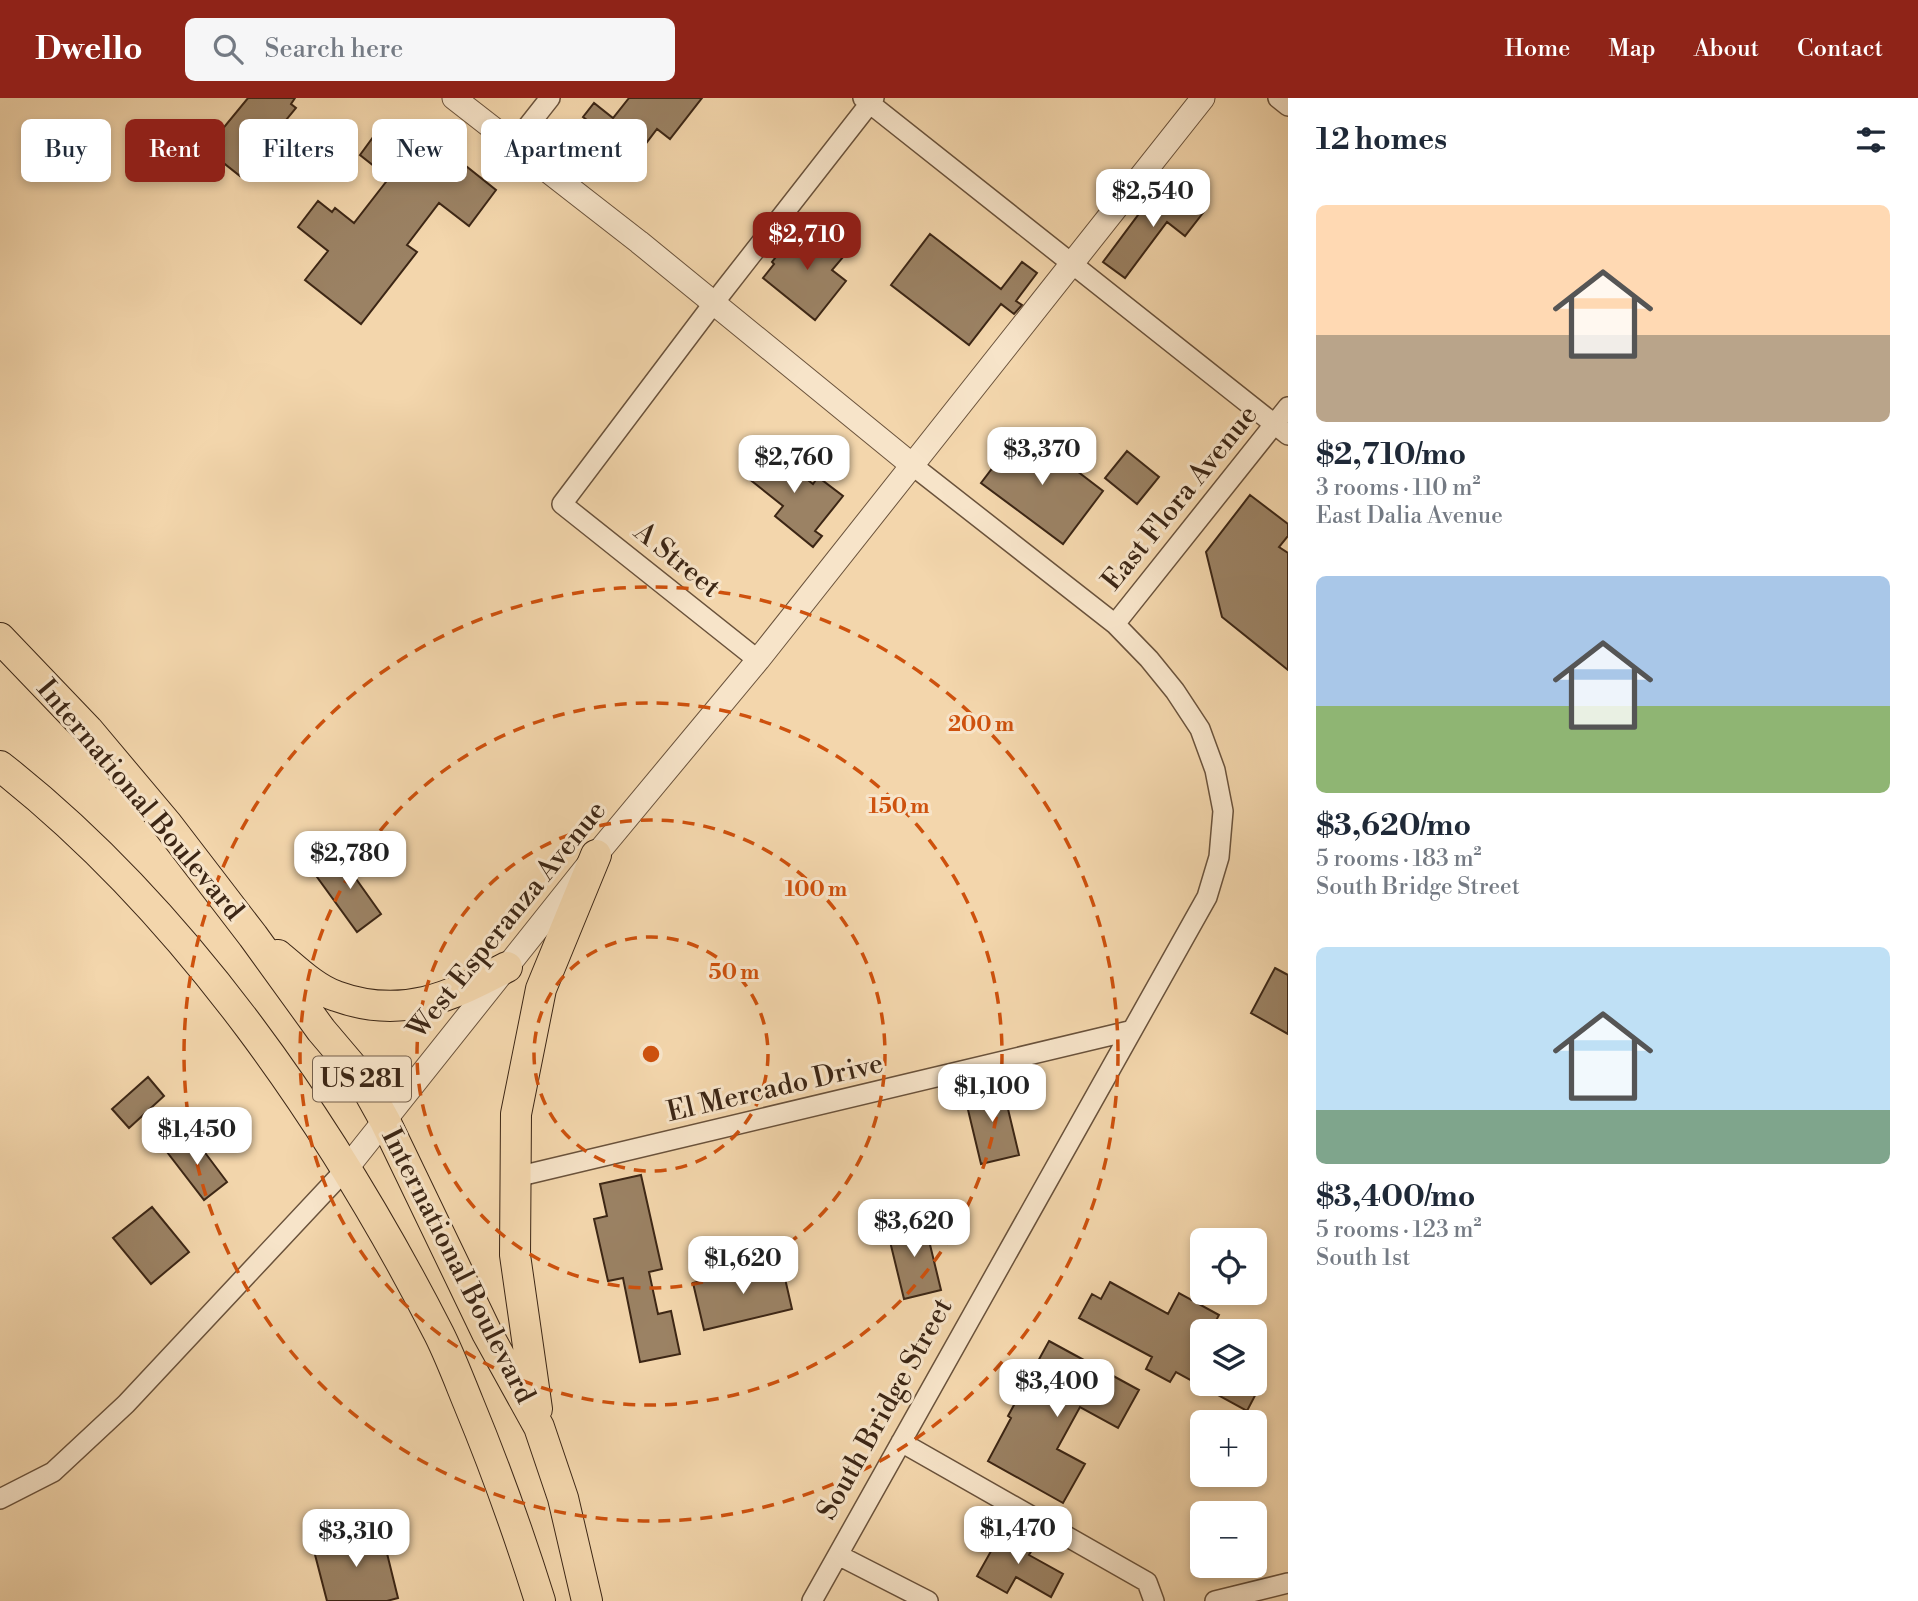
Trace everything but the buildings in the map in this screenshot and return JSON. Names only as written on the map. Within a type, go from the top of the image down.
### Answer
[{"type":"main road","name":"International Boulevard","points":[[0,638],[88,730],[167,824],[321,1030],[360,1076],[385,1121],[487,1332],[539,1427],[563,1498],[587,1601]]},
{"type":"main road","name":"International Boulevard","points":[[0,766],[103,857],[172,932],[257,1035],[346,1169],[440,1336],[483,1439],[540,1601]]},
{"type":"main road","points":[[539,1427],[515,1255],[516,1114],[541,989],[596,855]]},
{"type":"main road","points":[[253,936],[334,996],[378,1006],[422,1004],[461,992],[507,967]]},
{"type":"street","name":"South Bridge Street","points":[[454,98],[481,120]]},
{"type":"street","points":[[533,119],[550,98]]},
{"type":"street","name":"West Esperanza Avenue","points":[[0,1499],[53,1472],[126,1404],[346,1169],[596,855],[758,660],[1203,98]]},
{"type":"street","points":[[1278,98],[1288,106]]},
{"type":"street","points":[[713,304],[869,100],[1281,430]]},
{"type":"street","name":"South Bridge Street","points":[[561,182],[639,242],[912,465],[1115,624],[1175,691],[1200,729],[1215,771],[1223,810],[1219,857],[1207,897],[1129,1031],[812,1601]]},
{"type":"street","name":"A Street","points":[[713,304],[562,504],[758,660]]},
{"type":"street","name":"East Flora Avenue","points":[[1115,624],[1281,430],[1288,407]]},
{"type":"street","name":"El Mercado Drive","points":[[516,1177],[1129,1031]]},
{"type":"street","points":[[901,1442],[1147,1582],[1154,1601]]},
{"type":"street","points":[[838,1555],[928,1601]]},
{"type":"street","points":[[1215,1601],[1288,1583]]}]
